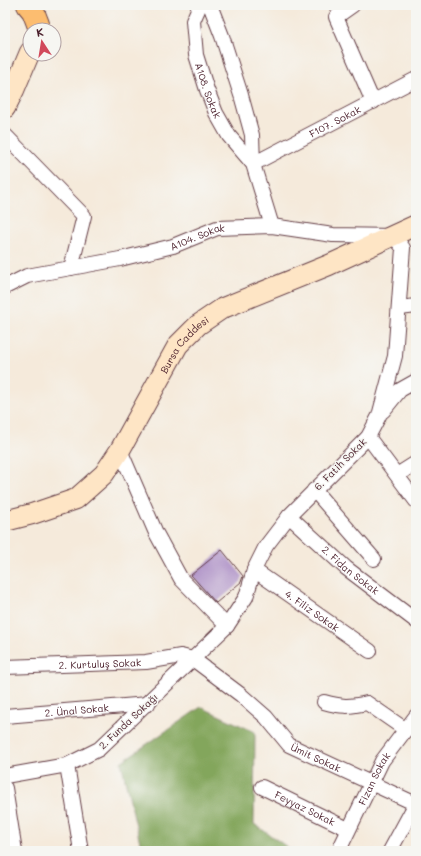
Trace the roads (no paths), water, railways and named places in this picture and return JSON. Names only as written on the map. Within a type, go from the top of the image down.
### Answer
[{"type":"main road","points":[[28,5],[39,20]]},
{"type":"main road","points":[[5,108],[26,62]]},
{"type":"main road","name":"Bursa Caddesi","points":[[5,521],[32,514],[76,499],[104,474],[120,450],[178,345],[198,325],[223,308],[329,265],[404,243],[416,225]]},
{"type":"street","name":"A108. Sokak","points":[[200,5],[193,21],[196,55],[207,90],[216,113],[228,136],[253,164]]},
{"type":"street","name":"A108. Sokak","points":[[210,5],[234,73],[252,135],[253,164],[272,226]]},
{"type":"street","points":[[353,5],[336,17],[373,102]]},
{"type":"street","name":"F107. Sokak","points":[[253,164],[416,79]]},
{"type":"street","points":[[5,135],[84,216],[71,268]]},
{"type":"street","name":"A104. Sokak","points":[[5,286],[27,276],[120,259],[173,246],[217,228],[272,226],[404,243]]},
{"type":"street","name":"6. Fatih Sokak","points":[[194,659],[227,626],[246,597],[254,570],[266,546],[288,516],[368,436],[380,416],[395,356],[404,243]]},
{"type":"street","points":[[400,308],[416,306]]},
{"type":"street","points":[[380,416],[400,390],[416,381]]},
{"type":"street","points":[[368,436],[416,501]]},
{"type":"street","points":[[120,450],[156,533],[181,579],[227,626]]},
{"type":"street","points":[[397,475],[416,463]]},
{"type":"street","points":[[314,490],[374,559]]},
{"type":"street","name":"2. Fidan Sokak","points":[[288,516],[346,568],[416,621]]},
{"type":"street","name":"4. Filiz Sokak","points":[[254,570],[370,651]]},
{"type":"street","name":"2. Kurtuluş Sokak","points":[[5,667],[146,662],[181,656],[194,659]]},
{"type":"street","name":"2. Funda Sokağı","points":[[5,776],[67,765],[99,749],[194,659]]},
{"type":"street","name":"Ümit Sokak","points":[[194,659],[241,695],[261,713],[290,745],[416,804]]},
{"type":"street","points":[[324,702],[338,706],[352,707],[367,703],[406,730]]},
{"type":"street","name":"2. Ünal Sokak","points":[[5,716],[148,704]]},
{"type":"street","name":"Fizan Sokak","points":[[340,846],[382,761],[416,716]]},
{"type":"street","points":[[67,765],[81,851]]},
{"type":"street","name":"Feyyaz Sokak","points":[[262,786],[348,829]]},
{"type":"street","points":[[5,788],[15,851]]},
{"type":"street","points":[[390,851],[416,804]]}]
